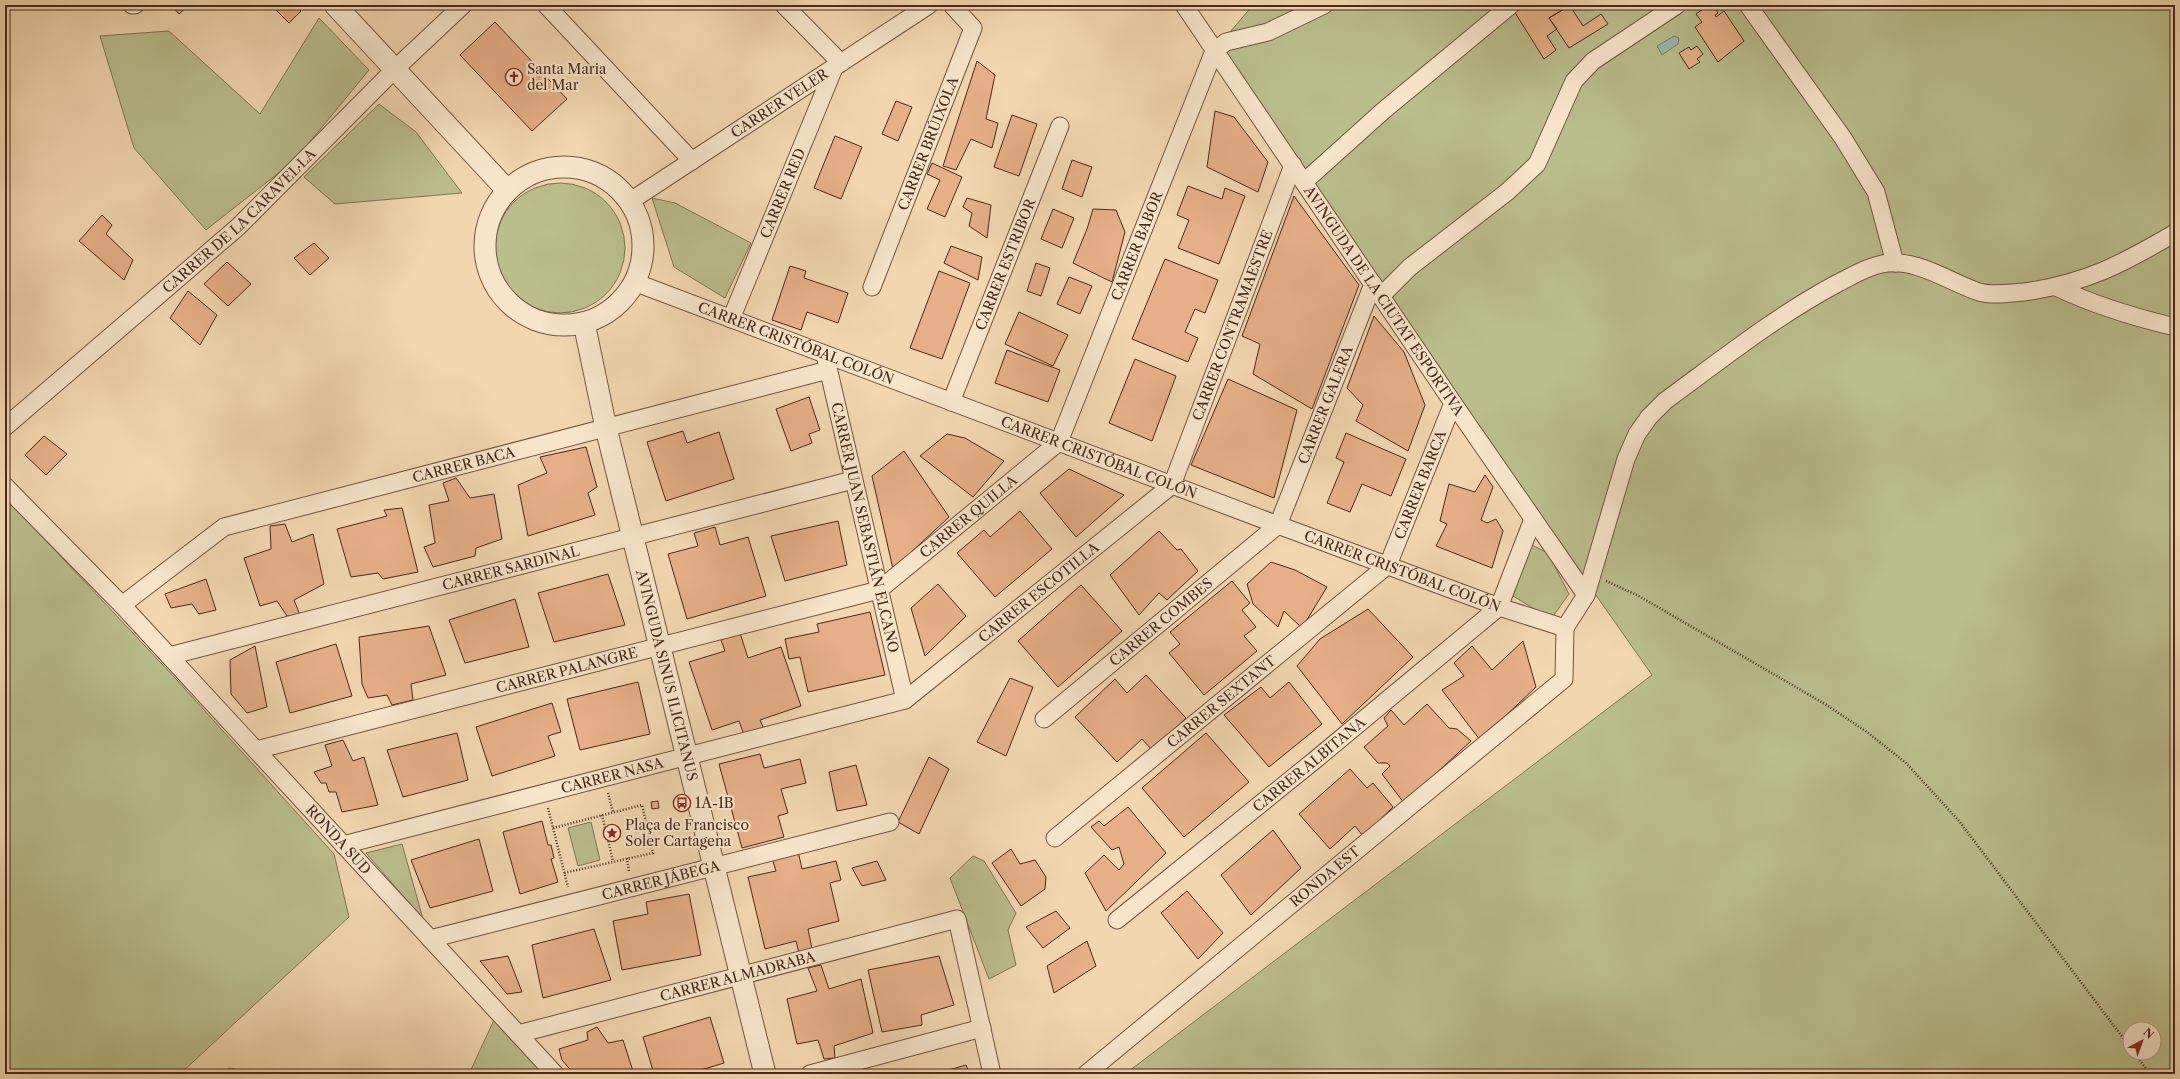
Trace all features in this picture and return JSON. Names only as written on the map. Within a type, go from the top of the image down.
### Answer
[{"type":"street","points":[[335,5],[507,190]]},
{"type":"street","name":"CARRER DE LA CARAVEL·LA","points":[[5,427],[238,227],[394,69],[463,5]]},
{"type":"street","points":[[546,5],[692,161]]},
{"type":"street","points":[[784,5],[837,65]]},
{"type":"street","name":"CARRER VELER","points":[[629,202],[929,5]]},
{"type":"street","name":"CARRER BRÚIXOLA","points":[[872,287],[973,28],[952,5]]},
{"type":"street","name":"AVINGUDA DE LA CIUTAT ESPORTIVA","points":[[1184,5],[1453,403],[1586,595]]},
{"type":"street","points":[[1214,50],[1226,42],[1268,32],[1324,5]]},
{"type":"street","points":[[1304,182],[1383,112],[1511,5]]},
{"type":"street","points":[[1377,290],[1410,267],[1506,192],[1537,164],[1574,81],[1594,61],[1677,5]]},
{"type":"street","points":[[1748,5],[1843,138],[1876,192],[1895,263]]},
{"type":"street","name":"CARRER BABOR","points":[[1059,442],[1214,50]]},
{"type":"street","name":"CARRER RED","points":[[731,318],[837,65]]},
{"type":"street","name":"CARRER ESTRIBOR","points":[[951,402],[1060,126]]},
{"type":"street","name":"CARRER CONTRAMAESTRE","points":[[1172,484],[1293,165]]},
{"type":"street","points":[[552,168],[577,168],[607,180],[621,192],[629,202],[641,228],[643,242],[642,256],[634,282],[629,292],[614,308],[599,317],[584,323],[560,326],[536,321],[515,309],[506,300],[492,280],[485,257],[486,233],[493,210],[507,190],[522,179],[540,171],[552,168]]},
{"type":"street","points":[[1565,628],[1586,595],[1626,459],[1637,434],[1649,417],[1666,401],[1733,352],[1823,291],[1870,267],[1883,263],[1914,266],[1981,292],[1998,294],[2056,287],[2092,276],[2124,263],[2175,233]]},
{"type":"street","name":"CARRER CRISTÓBAL COLÓN","points":[[634,282],[731,318],[827,362],[951,402],[1499,607],[1565,628]]},
{"type":"street","points":[[2056,287],[2089,303],[2116,312],[2175,327]]},
{"type":"street","name":"CARRER GALERA","points":[[1278,525],[1377,290]]},
{"type":"street","name":"AVINGUDA SINUS ILICITANUS","points":[[584,323],[606,428],[765,1074]]},
{"type":"street","name":"CARRER BACA","points":[[122,605],[224,526],[606,428],[827,362]]},
{"type":"street","name":"CARRER JUAN SEBASTIÁN ELCANO","points":[[827,362],[905,700]]},
{"type":"street","name":"CARRER BARCA","points":[[1388,565],[1453,403]]},
{"type":"street","name":"CARRER QUILLA","points":[[879,590],[1059,442]]},
{"type":"street","name":"CARRER SARDINAL","points":[[169,656],[854,480]]},
{"type":"street","name":"CARRER ESCOTILLA","points":[[905,700],[1172,484]]},
{"type":"street","name":"RONDA SUD","points":[[5,486],[122,605],[555,1074]]},
{"type":"street","points":[[1499,607],[1533,519]]},
{"type":"street","name":"CARRER COMBES","points":[[1044,718],[1278,525]]},
{"type":"street","name":"CARRER SEXTANT","points":[[1055,838],[1388,565]]},
{"type":"street","name":"CARRER PALANGRE","points":[[256,750],[879,590]]},
{"type":"street","name":"CARRER ALBITANA","points":[[1118,920],[1315,760],[1499,607]]},
{"type":"street","name":"RONDA EST","points":[[1086,1074],[1564,679],[1565,628]]},
{"type":"street","name":"CARRER NASA","points":[[343,845],[905,700]]},
{"type":"street","name":"CARRER JÁBEGA","points":[[430,939],[890,822]]},
{"type":"street","name":"CARRER ALMADRABA","points":[[518,1034],[957,919],[982,1028]]},
{"type":"street","points":[[810,1074],[982,1028],[992,1074]]},
{"type":"path","points":[[1591,575],[1637,595],[1825,704],[1867,732],[1906,764],[1959,821],[2122,1036]]},
{"type":"path","points":[[642,805],[653,853],[613,861],[564,873],[553,828],[642,805]]},
{"type":"path","points":[[602,815],[613,861]]},
{"type":"path","points":[[2140,1061],[2150,1074]]},
{"type":"green space","points":[[1253,5],[2175,5],[2175,1074],[1125,1074],[1652,675],[1214,51]]},
{"type":"green space","points":[[319,18],[369,70],[295,160],[206,230],[134,148],[100,36],[169,31],[260,114]]},
{"type":"green space","points":[[379,104],[416,132],[462,193],[335,204],[304,177]]},
{"type":"green space","points":[[566,183],[579,185],[591,190],[611,207],[618,217],[623,229],[625,248],[623,267],[618,279],[601,299],[591,306],[579,311],[554,313],[541,311],[529,306],[509,289],[502,279],[497,267],[495,242],[497,229],[502,217],[519,197],[529,190],[541,185]]},
{"type":"green space","points":[[652,198],[675,203],[751,243],[725,298],[674,267]]},
{"type":"green space","points":[[5,497],[177,680],[334,854],[349,917],[180,1074],[5,1074]]},
{"type":"green space","points":[[1530,544],[1548,553],[1569,594],[1551,619],[1513,596]]},
{"type":"green space","points":[[591,822],[600,860],[578,866],[568,828]]},
{"type":"green space","points":[[402,844],[423,919],[366,853]]},
{"type":"green space","points":[[973,856],[984,861],[1016,913],[1008,930],[1016,965],[989,979],[950,878]]},
{"type":"green space","points":[[494,1020],[544,1074],[469,1074]]},
{"type":"green space","points":[[230,1068],[254,1074],[215,1074]]},
{"type":"water","points":[[1674,36],[1679,38],[1678,44],[1662,55],[1657,46]]},
{"type":"building","points":[[171,5],[189,5],[179,14]]},
{"type":"building","points":[[271,5],[294,5],[301,11],[289,23]]},
{"type":"building","points":[[1522,5],[1561,5],[1564,9],[1549,18],[1557,29],[1547,36],[1556,50],[1544,59],[1514,11]]},
{"type":"building","points":[[1561,5],[1577,5],[1572,9],[1583,26],[1601,14],[1608,24],[1569,48],[1549,18],[1564,9]]},
{"type":"building","points":[[1709,5],[1713,5],[1718,13],[1715,15],[1716,17],[1724,11],[1744,41],[1718,62],[1695,27],[1702,22],[1696,14]]},
{"type":"building","name":"Santa Maria del Mar","points":[[495,22],[567,99],[532,131],[460,55]]},
{"type":"building","points":[[1697,46],[1703,54],[1697,59],[1700,62],[1689,69],[1679,53],[1689,47],[1691,50]]},
{"type":"building","points":[[977,61],[995,75],[986,119],[998,123],[992,148],[971,139],[956,170],[943,166]]},
{"type":"building","points":[[896,101],[912,107],[898,141],[882,134]]},
{"type":"building","points":[[1215,111],[1234,117],[1268,162],[1258,192],[1207,167]]},
{"type":"building","points":[[1012,115],[1037,124],[1019,176],[994,167]]},
{"type":"building","points":[[835,136],[862,147],[841,199],[814,188]]},
{"type":"building","points":[[1072,160],[1092,167],[1082,197],[1062,189]]},
{"type":"building","points":[[932,163],[962,177],[945,217],[927,209],[940,180],[927,174]]},
{"type":"building","points":[[1188,186],[1222,199],[1225,188],[1245,196],[1219,264],[1178,248],[1189,220],[1177,215]]},
{"type":"building","points":[[1294,196],[1359,285],[1312,409],[1253,374],[1260,344],[1242,336]]},
{"type":"building","points":[[967,198],[991,205],[987,238],[969,226],[972,213],[963,207]]},
{"type":"building","points":[[1053,209],[1074,218],[1062,248],[1041,239]]},
{"type":"building","points":[[1093,209],[1116,210],[1125,232],[1112,282],[1073,263],[1087,229]]},
{"type":"building","points":[[102,215],[112,225],[106,234],[133,260],[124,280],[79,241]]},
{"type":"building","points":[[314,243],[329,258],[310,275],[294,258]]},
{"type":"building","points":[[951,246],[982,257],[978,280],[944,263]]},
{"type":"building","points":[[1165,259],[1218,280],[1205,313],[1195,309],[1185,332],[1198,338],[1188,362],[1132,339]]},
{"type":"building","points":[[227,262],[251,284],[228,306],[204,284]]},
{"type":"building","points":[[1036,263],[1050,268],[1041,296],[1027,291]]},
{"type":"building","points":[[790,266],[806,271],[804,278],[848,293],[838,323],[807,312],[801,330],[772,320]]},
{"type":"building","points":[[939,271],[970,283],[942,359],[910,348]]},
{"type":"building","points":[[1069,277],[1092,286],[1080,314],[1057,304]]},
{"type":"building","points":[[188,291],[217,315],[200,345],[170,318]]},
{"type":"building","points":[[1019,312],[1068,335],[1053,366],[1005,344]]},
{"type":"building","points":[[1374,316],[1404,352],[1425,405],[1408,451],[1356,421],[1363,405],[1347,388]]},
{"type":"building","points":[[1007,350],[1060,370],[1048,402],[995,383]]},
{"type":"building","points":[[1135,359],[1176,376],[1152,441],[1109,423]]},
{"type":"building","points":[[1228,379],[1297,410],[1274,498],[1191,465]]},
{"type":"building","points":[[809,397],[820,430],[809,434],[812,443],[791,451],[776,409]]},
{"type":"building","points":[[683,431],[687,443],[719,432],[734,479],[666,501],[647,442]]},
{"type":"building","points":[[1346,433],[1406,459],[1391,496],[1362,484],[1350,512],[1327,503],[1344,462],[1336,458]]},
{"type":"building","points":[[947,434],[965,438],[1004,461],[973,497],[920,456]]},
{"type":"building","points":[[44,436],[67,454],[46,475],[25,455]]},
{"type":"building","points":[[586,447],[597,487],[588,493],[595,515],[528,536],[518,485],[547,473],[540,457]]},
{"type":"building","points":[[904,451],[949,517],[893,569],[872,476]]},
{"type":"building","points":[[1069,469],[1124,495],[1076,537],[1040,493]]},
{"type":"building","points":[[1485,475],[1493,487],[1481,520],[1487,523],[1496,519],[1503,531],[1492,568],[1436,546],[1447,524],[1440,521],[1449,484],[1475,492]]},
{"type":"building","points":[[456,478],[470,498],[494,494],[502,539],[476,548],[475,556],[433,567],[424,547],[435,543],[429,505],[449,501],[443,483]]},
{"type":"building","points":[[402,508],[418,572],[383,579],[378,573],[351,577],[337,529],[387,516],[384,510]]},
{"type":"building","points":[[1020,511],[1052,549],[995,597],[957,553],[984,530],[990,537]]},
{"type":"building","points":[[838,521],[847,565],[785,581],[771,536]]},
{"type":"building","points":[[285,524],[292,542],[313,534],[324,584],[294,600],[300,615],[287,616],[277,601],[260,606],[244,558],[271,549],[270,526]]},
{"type":"building","points":[[715,527],[720,545],[748,537],[766,596],[687,619],[668,554],[698,546],[694,533]]},
{"type":"building","points":[[1159,531],[1177,550],[1181,549],[1198,571],[1167,600],[1159,593],[1139,615],[1110,575]]},
{"type":"building","points":[[1271,562],[1295,570],[1327,587],[1302,628],[1284,611],[1278,627],[1253,604],[1247,584]]},
{"type":"building","points":[[608,574],[625,625],[554,642],[538,593]]},
{"type":"building","points":[[206,579],[216,610],[199,614],[192,604],[171,608],[165,594]]},
{"type":"building","points":[[1232,581],[1250,603],[1242,610],[1256,627],[1244,636],[1257,651],[1204,695],[1169,653],[1180,644],[1170,632]]},
{"type":"building","points":[[938,584],[966,616],[925,656],[911,608]]},
{"type":"building","points":[[1081,585],[1122,631],[1058,687],[1018,641]]},
{"type":"building","points":[[515,599],[529,647],[465,663],[449,620]]},
{"type":"building","points":[[1368,609],[1413,657],[1342,724],[1297,666],[1320,639]]},
{"type":"building","points":[[870,612],[885,675],[808,692],[800,657],[789,659],[785,639],[819,632],[817,624]]},
{"type":"building","points":[[429,626],[446,675],[411,684],[413,700],[392,705],[387,695],[368,698],[362,684],[359,637]]},
{"type":"building","points":[[740,633],[748,658],[781,647],[801,706],[760,720],[764,729],[744,735],[739,721],[712,730],[689,662],[725,651],[721,640]]},
{"type":"building","points":[[1523,641],[1536,687],[1480,740],[1442,690],[1464,676],[1454,663],[1472,646],[1492,670]]},
{"type":"building","points":[[336,644],[352,696],[290,713],[276,662]]},
{"type":"building","points":[[255,646],[267,707],[247,713],[231,694],[230,660]]},
{"type":"building","points":[[1146,675],[1186,718],[1152,750],[1142,739],[1117,762],[1075,717],[1115,679],[1127,693]]},
{"type":"building","points":[[1010,678],[1033,687],[1006,756],[977,742]]},
{"type":"building","points":[[638,682],[650,734],[580,750],[567,699]]},
{"type":"building","points":[[1289,682],[1322,724],[1269,767],[1224,715],[1261,687],[1270,698]]},
{"type":"building","points":[[552,703],[561,732],[548,736],[555,756],[492,776],[476,727]]},
{"type":"building","points":[[1427,704],[1449,728],[1457,729],[1471,741],[1404,803],[1382,774],[1390,766],[1387,763],[1378,763],[1364,747],[1388,726],[1384,718],[1391,710],[1404,725]]},
{"type":"building","points":[[457,733],[468,780],[403,797],[387,750]]},
{"type":"building","points":[[1206,733],[1249,782],[1184,837],[1142,788]]},
{"type":"building","points":[[343,740],[353,761],[364,757],[378,805],[342,812],[336,792],[329,792],[326,783],[321,783],[314,772],[332,766],[325,745]]},
{"type":"building","points":[[760,754],[764,768],[800,759],[806,783],[781,789],[788,813],[778,816],[784,837],[742,848],[719,764]]},
{"type":"building","points":[[929,757],[949,769],[919,834],[898,822]]},
{"type":"building","points":[[856,765],[867,805],[837,811],[829,772]]},
{"type":"building","points":[[1350,769],[1367,788],[1373,783],[1393,807],[1363,836],[1355,826],[1330,849],[1299,814]]},
{"type":"building","points":[[658,801],[659,808],[652,809],[651,802]]},
{"type":"building","points":[[1128,807],[1166,853],[1106,911],[1085,873],[1104,855],[1119,870],[1124,864],[1119,847],[1112,850],[1091,827],[1099,821],[1104,826]]},
{"type":"building","points":[[542,821],[548,845],[551,845],[554,858],[551,859],[558,882],[520,894],[503,832]]},
{"type":"building","points":[[1273,830],[1301,868],[1251,915],[1221,875]]},
{"type":"building","points":[[479,839],[493,891],[430,908],[411,860]]},
{"type":"building","points":[[1011,849],[1020,864],[1035,860],[1046,877],[1045,889],[1021,906],[992,863]]},
{"type":"building","points":[[798,851],[802,869],[836,861],[841,880],[830,883],[839,921],[808,929],[812,949],[799,953],[796,941],[765,949],[748,877],[776,871],[772,858]]},
{"type":"building","points":[[877,861],[886,880],[862,886],[852,868]]},
{"type":"building","points":[[1187,891],[1223,933],[1198,959],[1161,913]]},
{"type":"building","points":[[689,894],[701,955],[622,970],[613,921],[648,914],[646,902]]},
{"type":"building","points":[[1056,911],[1070,928],[1043,948],[1026,927]]},
{"type":"building","points":[[594,929],[611,980],[543,998],[532,945]]},
{"type":"building","points":[[1087,941],[1096,966],[1054,993],[1047,966]]},
{"type":"building","points":[[508,956],[522,992],[507,994],[480,961]]},
{"type":"building","points":[[939,956],[954,1005],[921,1015],[922,1025],[882,1032],[868,970]]},
{"type":"building","points":[[821,965],[829,989],[861,979],[873,1033],[834,1046],[835,1058],[824,1059],[818,1040],[797,1044],[787,999],[817,991],[808,968]]},
{"type":"building","points":[[710,1017],[724,1063],[688,1074],[654,1074],[643,1037]]},
{"type":"building","points":[[597,1027],[608,1043],[623,1040],[634,1074],[574,1074],[562,1060],[559,1049],[588,1040],[587,1032]]},
{"type":"building","points":[[966,1065],[970,1074],[935,1074]]},
{"type":"place","name":"Santa Maria del Mar","points":[[514,77]]},
{"type":"place","name":"1A-1B","points":[[682,803]]},
{"type":"place","name":"Plaça de Francisco Soler Cartagena","points":[[612,833]]}]
